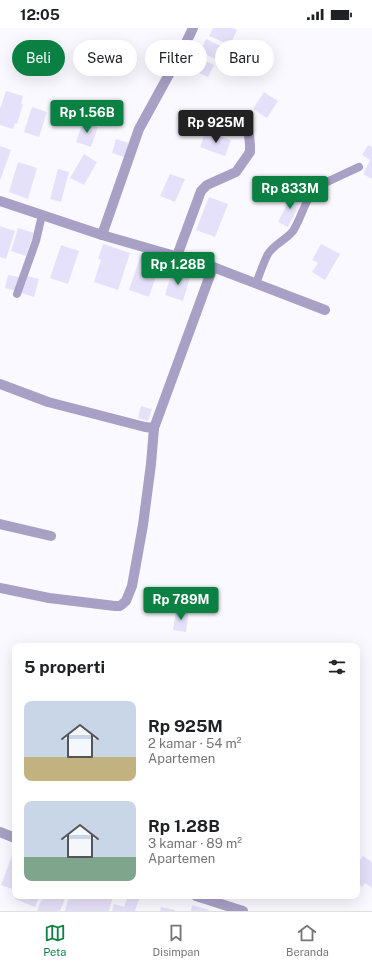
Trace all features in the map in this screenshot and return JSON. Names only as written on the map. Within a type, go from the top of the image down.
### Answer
[{"type":"street","points":[[102,235],[139,129],[193,28]]},
{"type":"street","points":[[177,256],[201,190],[207,185],[236,172],[250,152],[249,135]]},
{"type":"street","points":[[0,201],[102,235],[213,267],[325,310]]},
{"type":"street","points":[[0,588],[49,598],[115,606],[120,606],[126,601],[132,586],[143,525],[154,428],[213,267]]},
{"type":"street","points":[[0,384],[48,402],[154,428]]},
{"type":"street","points":[[0,524],[51,536]]},
{"type":"street","points":[[0,832],[12,837]]},
{"type":"street","points":[[205,899],[243,911]]},
{"type":"lane","points":[[256,283],[268,254],[279,242],[293,231],[311,192],[316,186],[359,167]]},
{"type":"lane","points":[[17,294],[36,241],[42,216]]},
{"type":"building","points":[[213,28],[233,28],[237,30],[232,40],[218,40],[209,36]]},
{"type":"building","points":[[206,39],[215,43],[215,59],[207,55],[207,40]]},
{"type":"building","points":[[207,62],[214,65],[208,77],[206,76]]},
{"type":"building","points":[[6,91],[23,96],[21,104],[23,104],[17,124],[15,123],[13,129],[0,125],[0,109]]},
{"type":"building","points":[[264,92],[278,101],[267,118],[253,109]]},
{"type":"building","points":[[32,107],[47,112],[39,137],[24,132]]},
{"type":"building","points":[[83,122],[98,127],[91,147],[76,142]]},
{"type":"building","points":[[206,131],[231,140],[225,156],[200,147]]},
{"type":"building","points":[[116,139],[129,143],[124,157],[112,153]]},
{"type":"building","points":[[368,145],[372,147],[372,179],[363,174],[370,160],[362,155]]},
{"type":"building","points":[[0,146],[11,150],[0,181]]},
{"type":"building","points":[[84,154],[97,162],[84,185],[70,178]]},
{"type":"building","points":[[18,162],[37,168],[28,199],[9,192]]},
{"type":"building","points":[[58,169],[69,172],[61,202],[50,199]]},
{"type":"building","points":[[170,174],[185,179],[175,202],[160,196]]},
{"type":"building","points":[[293,192],[303,197],[288,227],[278,222]]},
{"type":"building","points":[[209,197],[228,204],[215,237],[196,230]]},
{"type":"building","points":[[0,226],[15,231],[6,259],[0,257]]},
{"type":"building","points":[[18,228],[34,233],[26,256],[11,251]]},
{"type":"building","points":[[103,244],[130,253],[118,290],[94,282],[101,260],[98,259]]},
{"type":"building","points":[[321,244],[340,254],[325,280],[312,272],[318,263],[312,260]]},
{"type":"building","points":[[61,245],[79,251],[68,284],[50,278]]},
{"type":"building","points":[[141,255],[161,261],[149,297],[129,290]]},
{"type":"building","points":[[172,271],[190,277],[183,301],[165,295]]},
{"type":"building","points":[[8,275],[19,277],[16,291],[5,288]]},
{"type":"building","points":[[27,276],[39,279],[34,297],[21,293]]},
{"type":"building","points":[[141,406],[152,409],[148,421],[138,418]]},
{"type":"building","points":[[176,610],[189,611],[186,632],[173,630]]},
{"type":"building","points":[[12,856],[12,889],[1,885]]},
{"type":"building","points":[[363,856],[372,862],[372,888],[365,883],[362,887],[360,885],[360,860]]},
{"type":"building","points":[[15,899],[39,899],[35,907]]},
{"type":"building","points":[[42,899],[65,899],[60,911],[37,911]]},
{"type":"building","points":[[68,899],[112,899],[109,911],[65,911]]},
{"type":"building","points":[[127,899],[139,899],[135,911],[112,911],[114,904],[124,907]]},
{"type":"building","points":[[192,905],[209,910],[209,911],[191,911]]},
{"type":"building","points":[[161,907],[175,910],[175,911],[160,911]]}]
